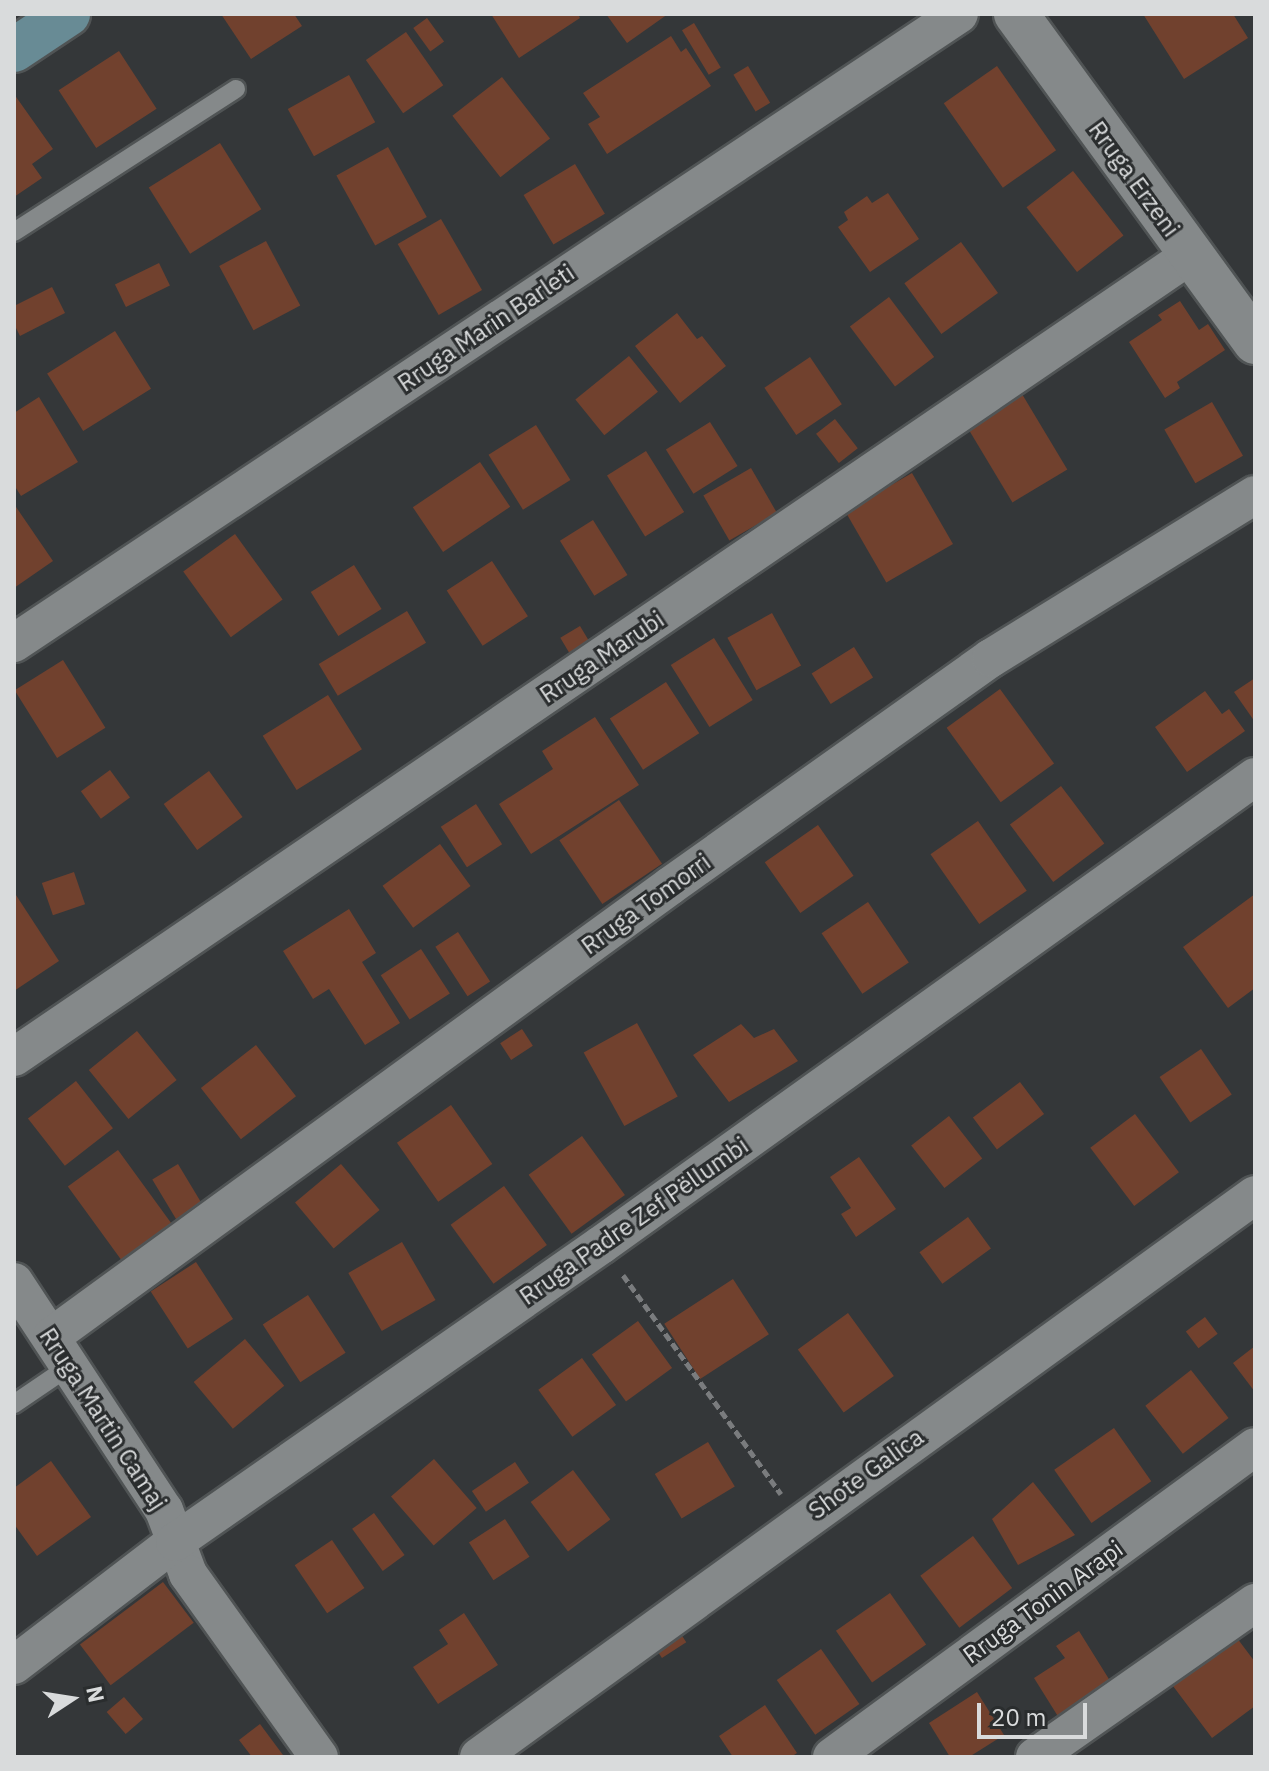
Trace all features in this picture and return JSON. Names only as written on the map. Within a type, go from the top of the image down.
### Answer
[{"type":"main road","points":[[14,50],[68,14]]},
{"type":"street","name":"Rruga Marin Barleti","points":[[14,643],[959,14]]},
{"type":"street","name":"Rruga Erzeni","points":[[1016,14],[1189,256],[1255,342]]},
{"type":"street","name":"Rruga Marubi","points":[[14,1057],[1189,256]]},
{"type":"street","name":"Rruga Tomorri","points":[[61,1351],[670,886],[991,658],[1255,495]]},
{"type":"street","name":"Rruga Padre Zef Pëllumbi","points":[[14,1665],[175,1542],[601,1245],[1255,777]]},
{"type":"street","name":"Shote Galica","points":[[479,1757],[1255,1195]]},
{"type":"street","name":"Rruga Martin Camaj","points":[[14,1282],[164,1510],[188,1574],[319,1757]]},
{"type":"street","name":"Rruga Tonin Arapi","points":[[832,1757],[1255,1447]]},
{"type":"street","points":[[1035,1757],[1255,1603]]},
{"type":"lane","points":[[14,232],[236,89]]},
{"type":"lane","points":[[14,1404],[61,1351]]},
{"type":"path","points":[[601,1245],[801,1522]]},
{"type":"building","points":[[221,14],[294,14],[302,26],[251,59]]},
{"type":"building","points":[[491,14],[578,14],[580,18],[519,58]]},
{"type":"building","points":[[606,14],[668,14],[627,43]]},
{"type":"building","points":[[1143,14],[1233,14],[1248,38],[1184,79]]},
{"type":"building","points":[[427,18],[444,41],[430,51],[413,28]]},
{"type":"building","points":[[694,23],[721,68],[709,75],[682,30]]},
{"type":"building","points":[[406,32],[443,85],[403,113],[366,60]]},
{"type":"building","points":[[671,36],[681,52],[686,48],[711,86],[607,154],[588,124],[600,117],[583,93]]},
{"type":"building","points":[[119,51],[157,109],[96,148],[59,90]]},
{"type":"building","points":[[748,66],[770,103],[756,112],[733,75]]},
{"type":"building","points":[[997,66],[1056,150],[1003,188],[944,103]]},
{"type":"building","points":[[349,75],[375,122],[314,156],[288,109]]},
{"type":"building","points":[[502,77],[550,138],[500,177],[452,116]]},
{"type":"building","points":[[14,94],[53,149],[32,164],[42,178],[14,197]]},
{"type":"building","points":[[220,143],[261,209],[190,254],[149,188]]},
{"type":"building","points":[[388,147],[427,217],[375,246],[336,176]]},
{"type":"building","points":[[575,164],[605,214],[553,245],[524,195]]},
{"type":"building","points":[[1073,171],[1123,236],[1077,272],[1027,207]]},
{"type":"building","points":[[888,193],[919,239],[870,272],[838,227],[848,220],[844,212],[867,196],[872,203]]},
{"type":"building","points":[[441,219],[482,290],[439,315],[398,244]]},
{"type":"building","points":[[266,241],[300,305],[253,330],[219,266]]},
{"type":"building","points":[[961,242],[998,293],[941,334],[904,283]]},
{"type":"building","points":[[159,263],[170,285],[126,307],[115,284]]},
{"type":"building","points":[[52,287],[65,313],[20,336],[14,324],[14,306]]},
{"type":"building","points":[[889,297],[934,357],[895,386],[850,326]]},
{"type":"building","points":[[1180,301],[1199,330],[1208,324],[1225,350],[1177,382],[1180,388],[1165,398],[1129,342],[1162,320],[1158,315]]},
{"type":"building","points":[[677,313],[697,339],[702,336],[726,366],[680,403],[635,346]]},
{"type":"building","points":[[115,331],[151,389],[83,431],[47,373]]},
{"type":"building","points":[[629,356],[658,392],[604,435],[575,399]]},
{"type":"building","points":[[810,357],[842,404],[796,435],[764,388]]},
{"type":"building","points":[[1022,394],[1067,469],[1012,502],[967,427]]},
{"type":"building","points":[[39,397],[78,462],[21,496],[14,485],[14,413]]},
{"type":"building","points":[[1212,402],[1243,456],[1195,483],[1164,430]]},
{"type":"building","points":[[835,419],[858,448],[839,463],[816,434]]},
{"type":"building","points":[[710,422],[738,466],[693,494],[666,450]]},
{"type":"building","points":[[536,425],[570,480],[523,510],[489,455]]},
{"type":"building","points":[[646,451],[684,512],[645,536],[607,475]]},
{"type":"building","points":[[480,462],[510,507],[443,552],[413,507]]},
{"type":"building","points":[[751,468],[777,513],[729,541],[703,495]]},
{"type":"building","points":[[912,473],[953,544],[886,583],[845,512]]},
{"type":"building","points":[[14,504],[53,561],[14,588]]},
{"type":"building","points":[[593,520],[627,575],[594,596],[560,541]]},
{"type":"building","points":[[235,534],[283,600],[231,637],[183,572]]},
{"type":"building","points":[[492,561],[528,616],[483,646],[447,590]]},
{"type":"building","points":[[354,565],[382,609],[338,636],[311,592]]},
{"type":"building","points":[[407,611],[426,643],[338,696],[319,664]]},
{"type":"building","points":[[772,613],[801,665],[756,690],[727,638]]},
{"type":"building","points":[[580,626],[593,648],[574,660],[560,638]]},
{"type":"building","points":[[714,638],[753,700],[709,727],[671,665]]},
{"type":"building","points":[[854,647],[873,678],[831,704],[812,673]]},
{"type":"building","points":[[63,660],[105,728],[57,758],[15,690]]},
{"type":"building","points":[[1255,678],[1255,722],[1234,692]]},
{"type":"building","points":[[666,682],[699,733],[643,770],[610,718]]},
{"type":"building","points":[[1000,689],[1054,763],[1001,802],[947,728]]},
{"type":"building","points":[[1205,691],[1222,714],[1229,709],[1245,731],[1187,772],[1155,727]]},
{"type":"building","points":[[328,695],[362,749],[297,790],[263,736]]},
{"type":"building","points":[[595,717],[639,785],[531,854],[499,804],[553,769],[542,751]]},
{"type":"building","points":[[110,770],[130,798],[101,819],[81,791]]},
{"type":"building","points":[[209,771],[243,817],[197,850],[164,804]]},
{"type":"building","points":[[1061,786],[1104,844],[1053,882],[1010,825]]},
{"type":"building","points":[[619,800],[662,864],[602,904],[559,840]]},
{"type":"building","points":[[476,804],[502,844],[467,867],[441,827]]},
{"type":"building","points":[[978,821],[1027,891],[979,924],[930,854]]},
{"type":"building","points":[[818,825],[854,876],[800,913],[765,862]]},
{"type":"building","points":[[440,844],[471,886],[413,928],[383,886]]},
{"type":"building","points":[[74,872],[85,904],[53,915],[42,883]]},
{"type":"building","points":[[14,892],[59,961],[14,991]]},
{"type":"building","points":[[1255,894],[1255,988],[1228,1008],[1183,947]]},
{"type":"building","points":[[868,902],[909,963],[862,994],[822,933]]},
{"type":"building","points":[[349,909],[376,953],[362,962],[400,1023],[365,1045],[329,989],[313,999],[283,951]]},
{"type":"building","points":[[458,932],[490,981],[467,996],[435,947]]},
{"type":"building","points":[[421,949],[450,993],[410,1020],[381,975]]},
{"type":"building","points":[[637,1023],[678,1096],[624,1126],[584,1053]]},
{"type":"building","points":[[741,1024],[754,1038],[774,1029],[798,1061],[729,1102],[693,1055]]},
{"type":"building","points":[[522,1029],[533,1046],[511,1060],[500,1043]]},
{"type":"building","points":[[137,1031],[177,1080],[128,1119],[89,1070]]},
{"type":"building","points":[[256,1045],[296,1096],[241,1139],[201,1088]]},
{"type":"building","points":[[1201,1049],[1232,1095],[1190,1123],[1160,1077]]},
{"type":"building","points":[[76,1081],[113,1128],[65,1166],[28,1119]]},
{"type":"building","points":[[1020,1082],[1044,1114],[997,1149],[973,1118]]},
{"type":"building","points":[[451,1105],[492,1164],[438,1202],[397,1143]]},
{"type":"building","points":[[1135,1114],[1179,1172],[1134,1206],[1090,1148]]},
{"type":"building","points":[[949,1116],[982,1159],[944,1188],[911,1146]]},
{"type":"building","points":[[582,1136],[625,1195],[572,1234],[529,1175]]},
{"type":"building","points":[[118,1150],[171,1224],[121,1260],[68,1186]]},
{"type":"building","points":[[859,1157],[896,1209],[856,1237],[841,1214],[851,1208],[830,1177]]},
{"type":"building","points":[[178,1164],[202,1204],[176,1220],[152,1179]]},
{"type":"building","points":[[341,1164],[380,1210],[334,1249],[295,1203]]},
{"type":"building","points":[[504,1186],[547,1245],[494,1284],[451,1225]]},
{"type":"building","points":[[968,1217],[991,1249],[942,1284],[919,1252]]},
{"type":"building","points":[[402,1242],[436,1300],[382,1331],[348,1273]]},
{"type":"building","points":[[196,1262],[233,1319],[188,1348],[151,1291]]},
{"type":"building","points":[[733,1279],[769,1334],[700,1379],[664,1324]]},
{"type":"building","points":[[308,1295],[346,1353],[300,1382],[263,1324]]},
{"type":"building","points":[[848,1313],[894,1376],[844,1413],[798,1349]]},
{"type":"building","points":[[1205,1317],[1218,1334],[1198,1348],[1186,1331]]},
{"type":"building","points":[[638,1321],[672,1368],[626,1401],[592,1355]]},
{"type":"building","points":[[245,1339],[284,1386],[233,1429],[194,1382]]},
{"type":"building","points":[[1255,1346],[1255,1392],[1233,1363]]},
{"type":"building","points":[[582,1358],[616,1405],[572,1437],[538,1390]]},
{"type":"building","points":[[1191,1370],[1229,1418],[1183,1454],[1145,1406]]},
{"type":"building","points":[[1114,1428],[1151,1481],[1091,1523],[1054,1470]]},
{"type":"building","points":[[708,1442],[735,1487],[682,1519],[655,1474]]},
{"type":"building","points":[[434,1459],[477,1508],[434,1545],[391,1496]]},
{"type":"building","points":[[51,1461],[91,1517],[37,1556],[14,1524],[14,1488]]},
{"type":"building","points":[[515,1462],[529,1483],[486,1512],[472,1491]]},
{"type":"building","points":[[573,1470],[610,1520],[568,1551],[531,1502]]},
{"type":"building","points":[[1033,1482],[1075,1535],[1018,1565],[992,1519]]},
{"type":"building","points":[[374,1513],[405,1555],[383,1571],[352,1529]]},
{"type":"building","points":[[505,1519],[530,1557],[493,1580],[469,1542]]},
{"type":"building","points":[[973,1536],[1012,1588],[959,1628],[920,1576]]},
{"type":"building","points":[[332,1540],[364,1588],[327,1613],[295,1565]]},
{"type":"building","points":[[163,1582],[194,1623],[111,1685],[80,1645]]},
{"type":"building","points":[[890,1593],[926,1645],[872,1682],[836,1631]]},
{"type":"building","points":[[464,1613],[498,1665],[438,1704],[413,1667],[448,1644],[439,1630]]},
{"type":"building","points":[[677,1628],[686,1642],[662,1658],[653,1644]]},
{"type":"building","points":[[1079,1631],[1112,1684],[1059,1718],[1034,1678],[1065,1658],[1056,1646]]},
{"type":"building","points":[[1234,1634],[1255,1662],[1255,1706],[1212,1738],[1170,1682]]},
{"type":"building","points":[[821,1649],[859,1704],[815,1735],[777,1680]]},
{"type":"building","points":[[977,1692],[1004,1735],[969,1757],[950,1757],[929,1723]]},
{"type":"building","points":[[124,1697],[143,1719],[126,1734],[107,1712]]},
{"type":"building","points":[[765,1705],[797,1753],[791,1757],[733,1757],[719,1736]]},
{"type":"building","points":[[260,1724],[283,1755],[252,1757],[239,1740]]}]
